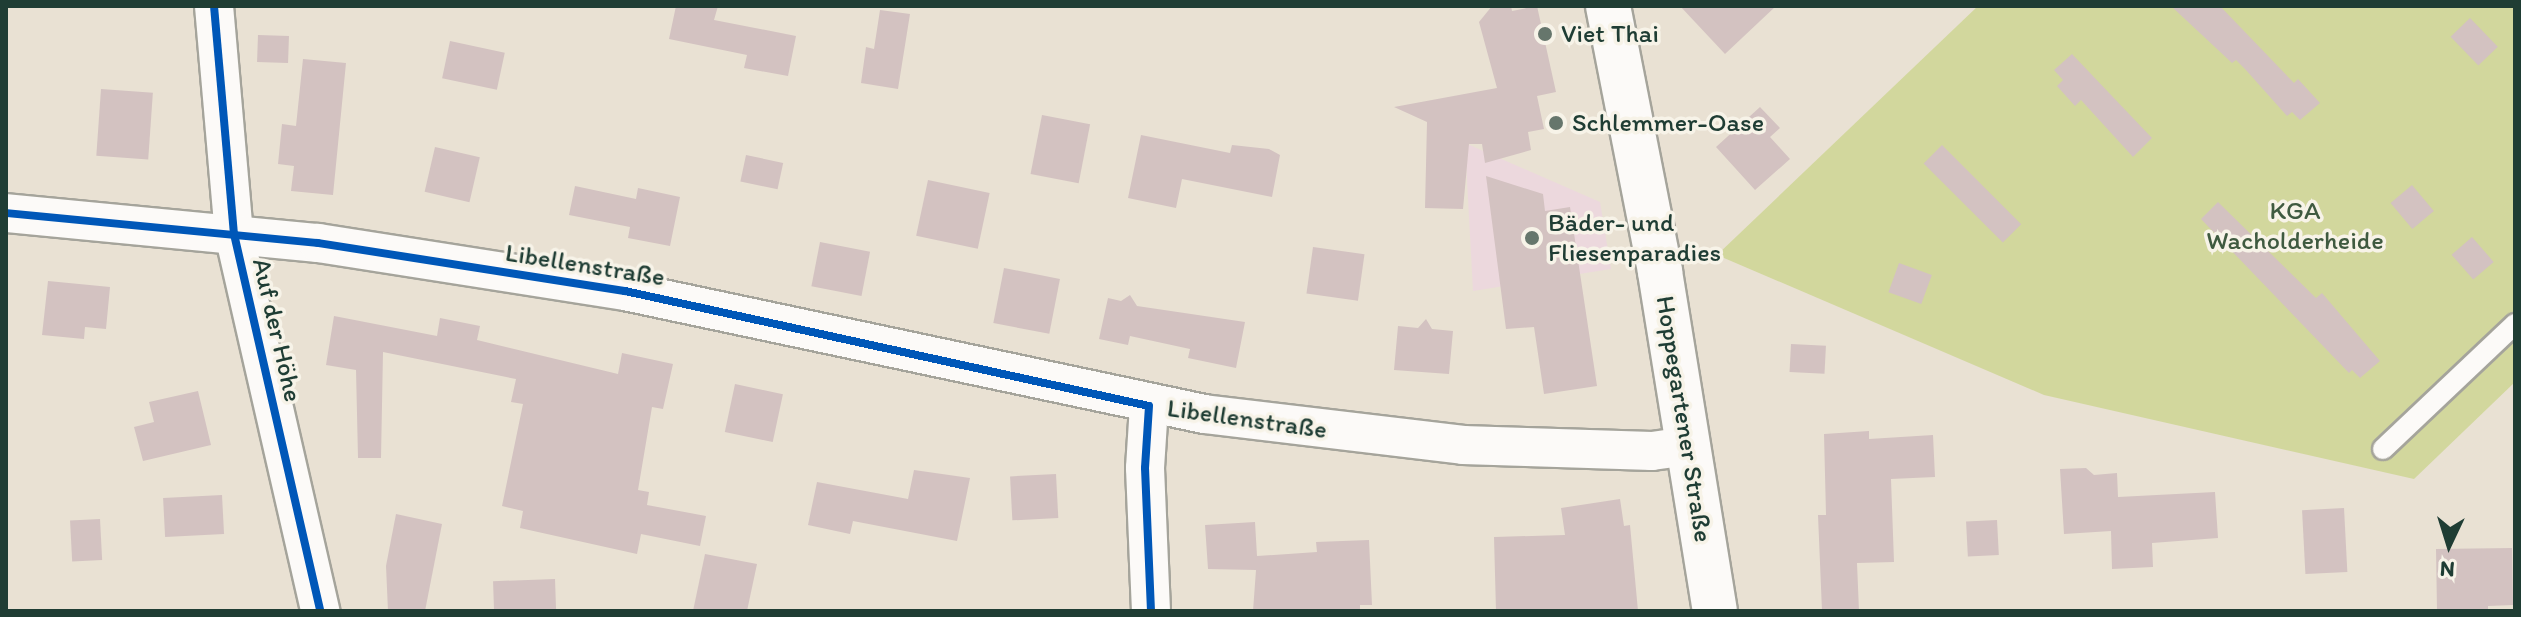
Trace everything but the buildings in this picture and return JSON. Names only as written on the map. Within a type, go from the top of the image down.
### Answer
[{"type":"main road","name":"Hoppegartener Straße","points":[[1608,6],[1652,228],[1715,611]]},
{"type":"street","name":"Auf der Höhe","points":[[214,6],[234,234],[320,611]]},
{"type":"street","name":"Libellenstraße","points":[[6,213],[234,234],[692,303],[1149,406],[1439,443],[1583,451],[1689,446]]},
{"type":"street","points":[[1149,406],[1145,468],[1151,611]]},
{"type":"lane","points":[[2383,449],[2515,324]]},
{"type":"shaded area","points":[[1465,143],[1600,202],[1611,269],[1473,291]]},
{"type":"green space","name":"KGA Wacholderheide","points":[[1978,6],[2515,6],[2515,382],[2414,479],[2044,395],[1717,255]]},
{"type":"cycle path","points":[[214,6],[234,234],[320,611]]},
{"type":"cycle path","points":[[6,213],[318,243],[625,291],[1149,406],[1145,468],[1151,611]]},
{"type":"place","name":"Viet Thai","points":[[1545,34]]},
{"type":"place","name":"Schlemmer-Oase","points":[[1556,123]]},
{"type":"place","name":"Bäder- und Fliesenparadies","points":[[1532,238]]}]
